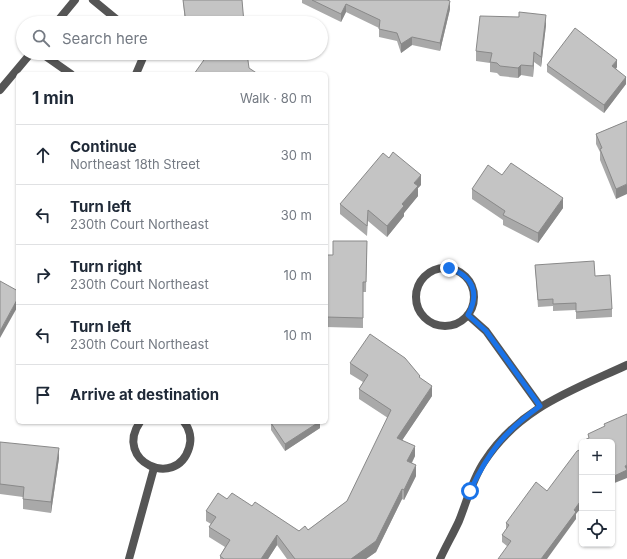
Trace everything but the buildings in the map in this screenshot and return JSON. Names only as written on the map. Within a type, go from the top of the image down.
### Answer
[{"type":"street","points":[[62,16],[75,0]]},
{"type":"street","points":[[92,0],[112,16]]},
{"type":"street","points":[[0,90],[25,60]]},
{"type":"street","points":[[51,60],[68,72]]},
{"type":"street","points":[[137,72],[142,60]]},
{"type":"street","points":[[439,268],[449,268],[459,271],[467,277],[473,291],[473,306],[468,315],[460,322],[451,326],[441,326],[431,323],[423,317],[416,303],[417,288],[422,279],[429,272],[439,268]]},
{"type":"street","points":[[468,315],[486,331],[540,406]]},
{"type":"street","points":[[440,559],[459,520],[483,463],[501,440],[519,421],[540,406],[627,365]]},
{"type":"street","points":[[139,424],[133,437],[134,447],[138,456],[145,463],[154,468],[164,469],[174,466],[182,460],[188,452],[190,433],[185,424]]},
{"type":"street","points":[[129,559],[154,468]]},
{"type":"route","points":[[449,268],[459,271],[467,277],[472,286],[474,296],[473,306],[468,315],[486,331],[540,406],[519,421],[501,440],[483,463],[470,491]]}]
